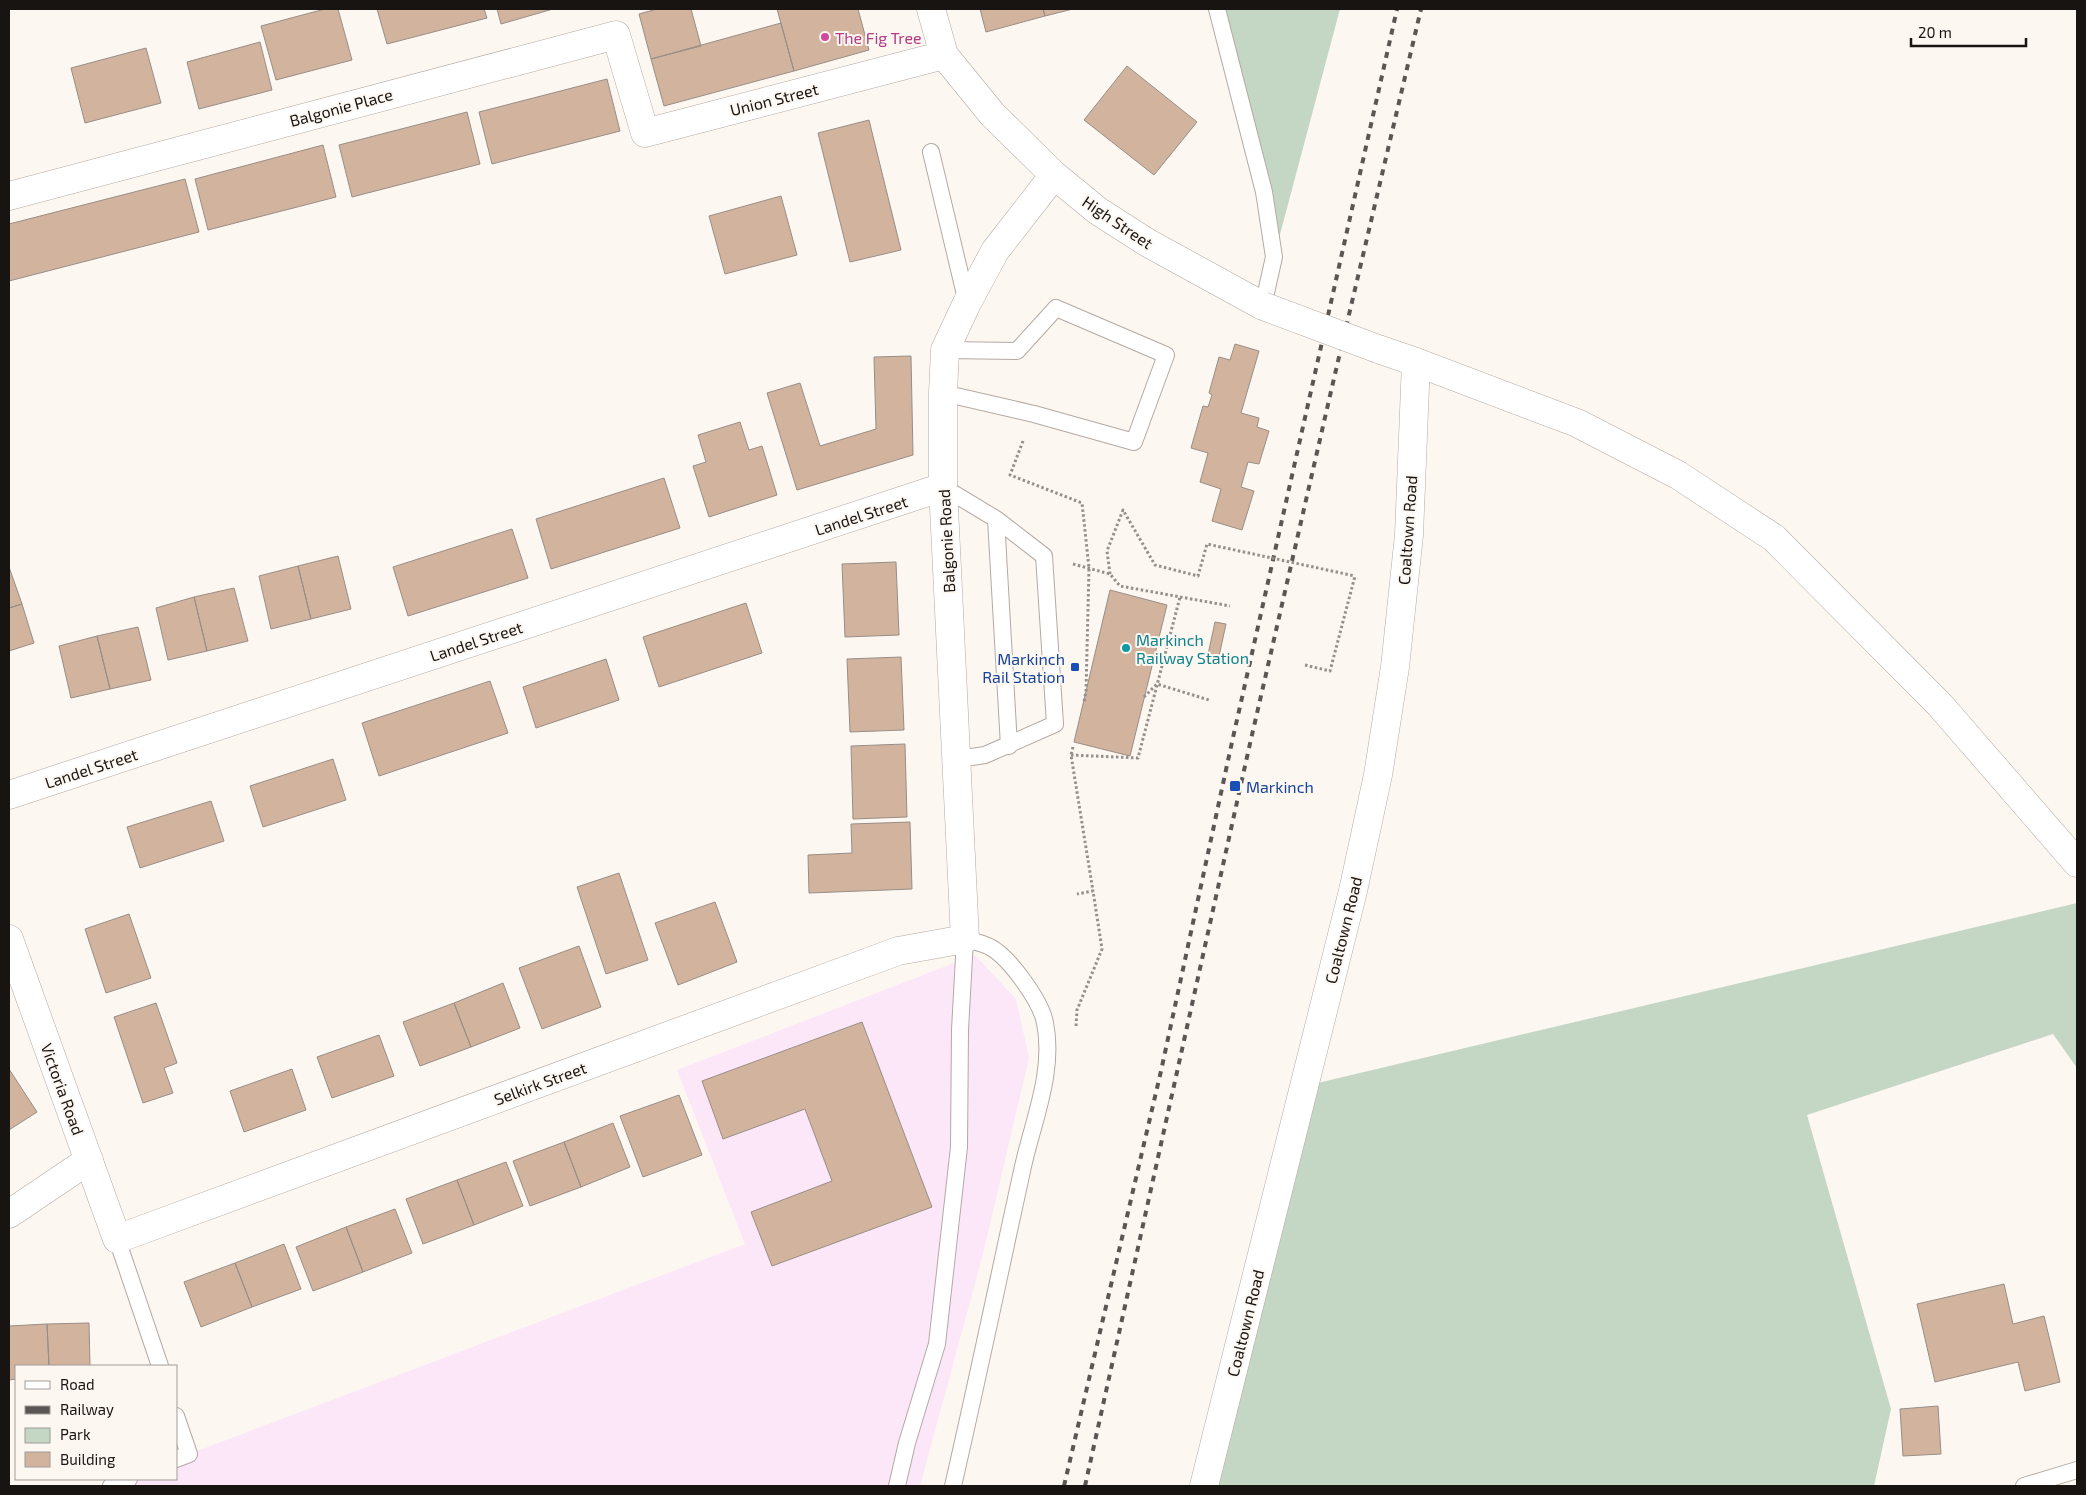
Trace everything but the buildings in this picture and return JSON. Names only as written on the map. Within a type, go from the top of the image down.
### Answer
[{"type":"street","name":"High Street","points":[[931,9],[944,55],[992,114],[1054,176],[1098,211],[1148,242],[1263,306],[1577,423],[1678,475],[1774,538],[1940,705],[2077,863]]},
{"type":"street","name":"Balgonie Place","points":[[9,196],[616,35],[633,92]]},
{"type":"street","name":"Union Street","points":[[633,92],[645,133],[944,55]]},
{"type":"street","name":"Balgonie Road","points":[[965,939],[958,759],[943,487],[943,393],[946,350],[966,303],[995,251],[1054,176]]},
{"type":"street","name":"Coaltown Road","points":[[1204,1486],[1354,891],[1378,775],[1395,667],[1409,535],[1416,362]]},
{"type":"street","name":"Landel Street","points":[[9,795],[943,487]]},
{"type":"street","name":"Victoria Road","points":[[9,939],[117,1239]]},
{"type":"street","name":"Selkirk Street","points":[[117,1239],[898,951],[965,939]]},
{"type":"street","points":[[9,1214],[89,1160]]},
{"type":"lane","points":[[1217,9],[1264,192],[1274,257],[1263,306]]},
{"type":"lane","points":[[930,152],[966,303]]},
{"type":"lane","points":[[943,393],[1034,414],[1134,442],[1166,355],[1056,308],[1017,351],[946,350]]},
{"type":"lane","points":[[943,487],[996,519],[1044,556],[1055,724],[985,755],[958,759]]},
{"type":"lane","points":[[996,519],[1009,746]]},
{"type":"lane","points":[[897,1486],[907,1443],[937,1344],[959,1147],[960,1030],[965,939],[991,948],[1023,980],[1035,997],[1044,1020],[1048,1053],[1045,1081],[1028,1141],[952,1486]]},
{"type":"lane","points":[[117,1239],[160,1365]]},
{"type":"lane","points":[[178,1422],[189,1454],[178,1458]]},
{"type":"lane","points":[[2024,1486],[2077,1470]]},
{"type":"lane","points":[[111,1486],[126,1480]]},
{"type":"path","points":[[1034,414],[1010,475],[1082,503],[1089,568],[1086,691],[1082,708]]},
{"type":"path","points":[[1230,606],[1120,586],[1110,574],[1106,551],[1123,510],[1155,565],[1198,576],[1207,544],[1355,576],[1330,671],[1305,665]]},
{"type":"path","points":[[1044,556],[1110,574]]},
{"type":"path","points":[[1070,755],[1138,758],[1180,597]]},
{"type":"path","points":[[1144,697],[1158,684]]},
{"type":"path","points":[[1158,684],[1209,700]]},
{"type":"path","points":[[1074,742],[1070,755],[1093,891]]},
{"type":"shaded area","points":[[975,955],[1016,999],[1029,1058],[983,1254],[920,1486],[109,1486],[124,1480],[178,1480],[178,1458],[745,1244],[677,1070]]},
{"type":"green space","points":[[1218,9],[1340,9],[1274,257]]},
{"type":"green space","points":[[2077,903],[2077,1068],[2053,1034],[1807,1115],[1891,1409],[1874,1486],[1204,1486],[1305,1086]]},
{"type":"railway","points":[[1064,1486],[1161,1071],[1232,742],[1397,9]]},
{"type":"railway","points":[[1085,1486],[1249,748],[1421,9]]},
{"type":"place","name":"The Fig Tree","points":[[825,37]]},
{"type":"place","name":"Markinch Railway Station","points":[[1126,648]]},
{"type":"place","name":"Markinch Rail Station","points":[[1075,667]]},
{"type":"place","name":"Markinch","points":[[1235,786]]}]
